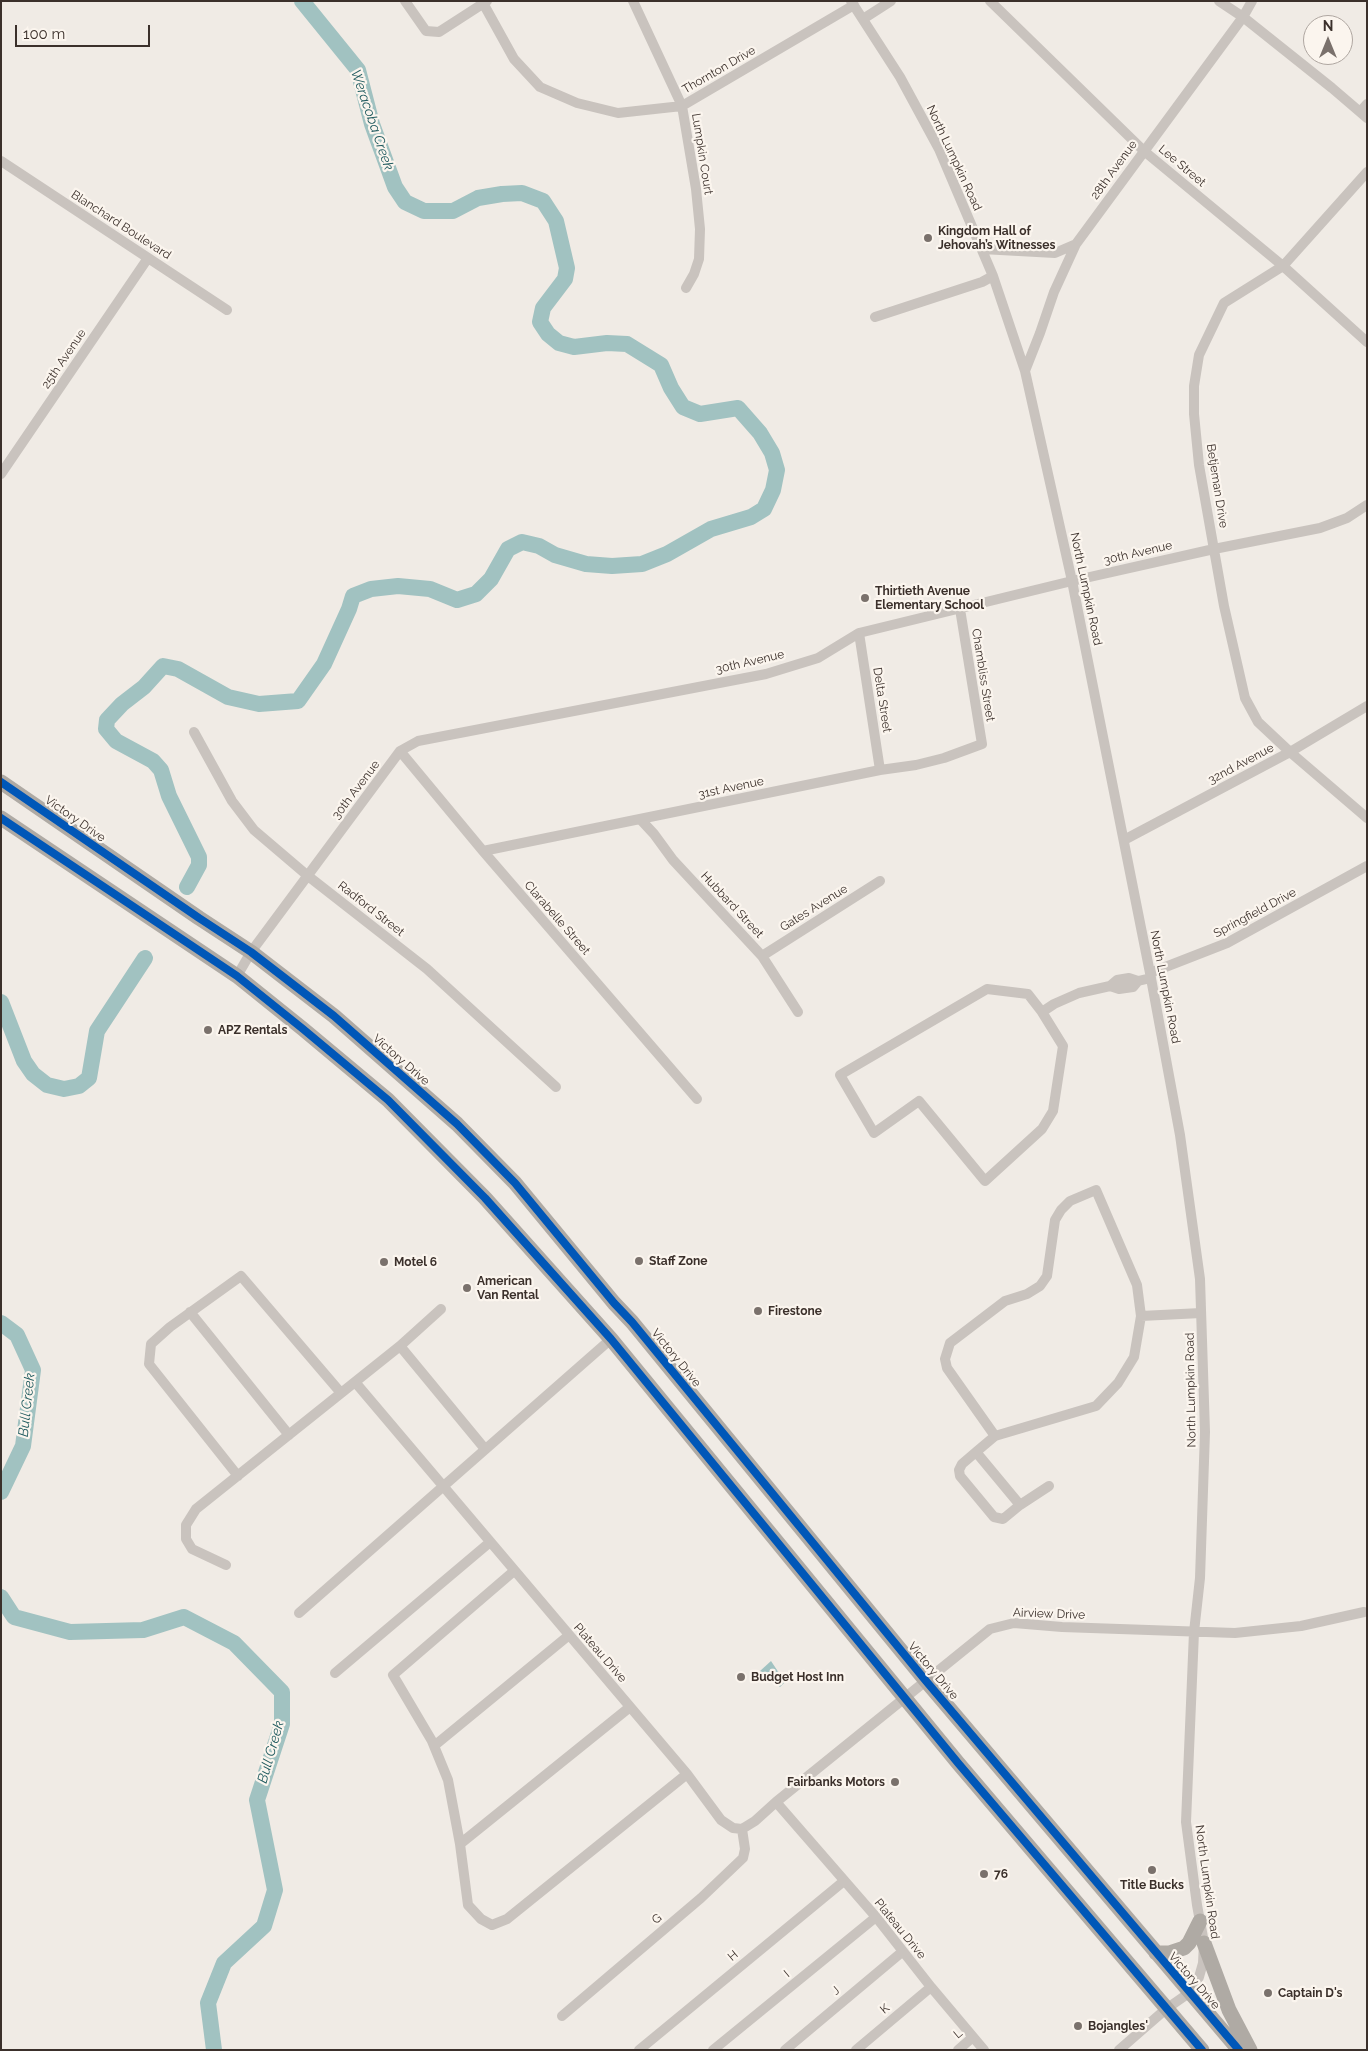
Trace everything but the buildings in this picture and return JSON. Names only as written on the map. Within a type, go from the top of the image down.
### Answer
[{"type":"highway","name":"Victory Drive","points":[[1,782],[199,918],[252,952],[334,1016],[457,1124],[515,1183],[614,1303],[632,1322],[926,1681],[1239,2050]]},
{"type":"highway","points":[[1,818],[237,976],[304,1029],[388,1100],[485,1198],[611,1339],[905,1699],[1202,2050]]},
{"type":"highway","points":[[611,1339],[632,1322]]},
{"type":"highway","points":[[1156,1953],[1169,1953],[1184,1948],[1189,1943],[1200,1921]]},
{"type":"highway","points":[[1204,1943],[1230,2010],[1250,2050]]},
{"type":"street","points":[[405,1],[426,31],[439,32],[485,2]]},
{"type":"street","name":"Lumpkin Court","points":[[632,1],[682,106],[696,189],[700,229],[699,259],[694,274],[686,288]]},
{"type":"street","points":[[863,19],[891,1]]},
{"type":"street","name":"Lee Street","points":[[990,1],[1144,151],[1283,266],[1367,342]]},
{"type":"street","points":[[1220,1],[1364,112]]},
{"type":"street","name":"28th Avenue","points":[[1024,371],[1054,292],[1076,244],[1243,17],[1252,1]]},
{"type":"street","name":"Thornton Drive","points":[[485,2],[514,59],[540,87],[577,103],[618,113],[682,106],[852,3]]},
{"type":"street","name":"North Lumpkin Road","points":[[852,3],[900,77],[939,149],[993,276],[1024,371],[1072,581],[1151,975],[1180,1135],[1200,1279],[1205,1432],[1200,1578],[1194,1632],[1186,1822],[1204,1943],[1201,1970],[1190,1993]]},
{"type":"street","name":"Blanchard Boulevard","points":[[1,161],[227,310]]},
{"type":"street","name":"Betjeman Drive","points":[[1367,172],[1283,266],[1224,303],[1199,355],[1194,386],[1194,414],[1199,465],[1224,606],[1245,698],[1258,722],[1367,818]]},
{"type":"street","points":[[982,249],[1055,253],[1076,244]]},
{"type":"street","name":"25th Avenue","points":[[1,474],[148,258]]},
{"type":"street","points":[[875,317],[982,282],[993,276]]},
{"type":"street","name":"30th Avenue","points":[[237,976],[252,952],[400,751],[418,741],[766,674],[818,658],[859,633],[1072,581],[1214,549],[1320,528],[1347,518],[1367,505]]},
{"type":"street","name":"Chambliss Street","points":[[960,609],[982,744]]},
{"type":"street","name":"Delta Street","points":[[859,633],[880,770]]},
{"type":"street","name":"32nd Avenue","points":[[1124,840],[1290,752],[1367,706]]},
{"type":"street","name":"Radford Street","points":[[194,732],[232,801],[254,830],[308,876],[427,969],[556,1087]]},
{"type":"street","name":"31st Avenue","points":[[483,851],[880,770],[916,765],[944,758],[982,744]]},
{"type":"street","name":"Clarabelle Street","points":[[400,751],[483,851],[697,1099]]},
{"type":"street","name":"Hubbard Street","points":[[640,820],[654,834],[673,860],[762,956],[798,1012]]},
{"type":"street","name":"Springfield Drive","points":[[1042,1012],[1054,1004],[1080,993],[1110,986],[1117,980],[1129,978],[1138,981],[1227,943],[1367,866]]},
{"type":"street","name":"Gates Avenue","points":[[762,956],[880,881]]},
{"type":"street","points":[[987,989],[1028,994],[1042,1012],[1063,1046],[1053,1111],[1042,1129],[985,1181],[919,1101],[874,1133],[840,1075],[987,989]]},
{"type":"street","points":[[995,1436],[947,1368],[945,1358],[947,1350],[950,1343],[1005,1301],[1028,1294],[1040,1286],[1047,1276],[1055,1220],[1061,1210],[1070,1202],[1096,1190],[1137,1285],[1141,1316],[1134,1358],[1118,1383],[1096,1406],[995,1436],[962,1464],[960,1470],[960,1476],[994,1517],[1003,1519],[1049,1486]]},
{"type":"street","points":[[238,1476],[149,1364],[151,1344],[170,1326],[241,1276],[341,1393]]},
{"type":"street","points":[[226,1564],[192,1549],[186,1538],[186,1525],[196,1510],[400,1346],[442,1309]]},
{"type":"street","points":[[190,1312],[289,1435]]},
{"type":"street","points":[[1141,1316],[1201,1313]]},
{"type":"street","points":[[299,1612],[611,1339]]},
{"type":"street","points":[[400,1346],[485,1449]]},
{"type":"street","name":"Plateau Drive","points":[[355,1382],[489,1543],[687,1774],[721,1820],[733,1828],[742,1829]]},
{"type":"street","points":[[976,1452],[1020,1505]]},
{"type":"street","points":[[335,1673],[489,1543]]},
{"type":"street","points":[[514,1571],[393,1675],[434,1746],[448,1780],[460,1844],[468,1905],[481,1919],[492,1925],[508,1919],[687,1774]]},
{"type":"street","name":"Airview Drive","points":[[742,1829],[755,1821],[990,1630],[1014,1623],[1062,1627],[1235,1633],[1301,1626],[1364,1612]]},
{"type":"street","points":[[434,1746],[568,1636]]},
{"type":"street","points":[[460,1844],[630,1707]]},
{"type":"street","name":"Plateau Drive","points":[[776,1802],[876,1917],[902,1952],[984,2050]]},
{"type":"street","name":"G","points":[[562,2016],[701,1898],[743,1858],[745,1849],[742,1829]]},
{"type":"street","name":"H","points":[[639,2050],[844,1881]]},
{"type":"street","name":"I","points":[[713,2050],[876,1917]]},
{"type":"street","name":"J","points":[[786,2050],[902,1952]]},
{"type":"street","name":"K","points":[[856,2050],[931,1987]]},
{"type":"street","points":[[1119,2050],[1166,2009],[1190,1993]]},
{"type":"street","name":"L","points":[[958,2050],[973,2037]]},
{"type":"water","points":[[771,1661],[785,1682],[780,1687],[760,1671]]},
{"type":"waterway","name":"Weracoba Creek","points":[[187,887],[199,865],[199,857],[169,796],[161,770],[153,761],[116,741],[106,729],[107,720],[122,704],[144,687],[163,666],[178,669],[228,697],[259,704],[298,701],[324,664],[353,596],[371,589],[398,586],[430,589],[457,600],[476,594],[491,579],[508,549],[522,542],[539,546],[555,555],[586,564],[612,566],[642,564],[667,554],[711,529],[751,517],[764,509],[773,490],[777,470],[772,453],[760,433],[738,408],[700,414],[683,407],[671,388],[661,365],[627,344],[607,343],[574,347],[559,343],[548,334],[540,322],[543,308],[565,279],[567,268],[556,221],[543,201],[522,193],[502,194],[478,198],[453,211],[424,211],[405,202],[395,187],[372,124],[358,70],[302,1]]},
{"type":"waterway","name":"Weracoba Creek","points":[[1,1002],[24,1061],[33,1074],[47,1085],[64,1089],[79,1086],[89,1078],[97,1031],[145,958]]},
{"type":"waterway","name":"Bull Creek","points":[[1,1323],[17,1335],[33,1370],[23,1446],[1,1492]]},
{"type":"waterway","name":"Bull Creek","points":[[1,1597],[14,1617],[70,1632],[143,1630],[184,1617],[234,1643],[282,1692],[282,1724],[257,1800],[275,1890],[264,1926],[224,1963],[208,2003],[214,2050]]},
{"type":"cycle path","points":[[1,782],[251,952],[334,1016],[457,1124],[515,1183],[614,1303],[632,1322],[926,1681],[1239,2050]]},
{"type":"cycle path","points":[[1,818],[237,976],[388,1100],[485,1198],[611,1339],[958,1763],[1202,2050]]},
{"type":"place","name":"Kingdom Hall of Jehovah’s Witnesses","points":[[928,238]]},
{"type":"place","name":"Thirtieth Avenue Elementary School","points":[[865,598]]},
{"type":"place","name":"APZ Rentals","points":[[208,1030]]},
{"type":"place","name":"Staff Zone","points":[[639,1261]]},
{"type":"place","name":"Motel 6","points":[[384,1262]]},
{"type":"place","name":"American Van Rental","points":[[467,1288]]},
{"type":"place","name":"Firestone","points":[[758,1311]]},
{"type":"place","name":"Budget Host Inn","points":[[741,1677]]},
{"type":"place","name":"Fairbanks Motors","points":[[895,1782]]},
{"type":"place","name":"Title Bucks","points":[[1152,1870]]},
{"type":"place","name":"76","points":[[984,1874]]},
{"type":"place","name":"Captain D's","points":[[1268,1993]]},
{"type":"place","name":"Bojangles'","points":[[1078,2026]]}]
